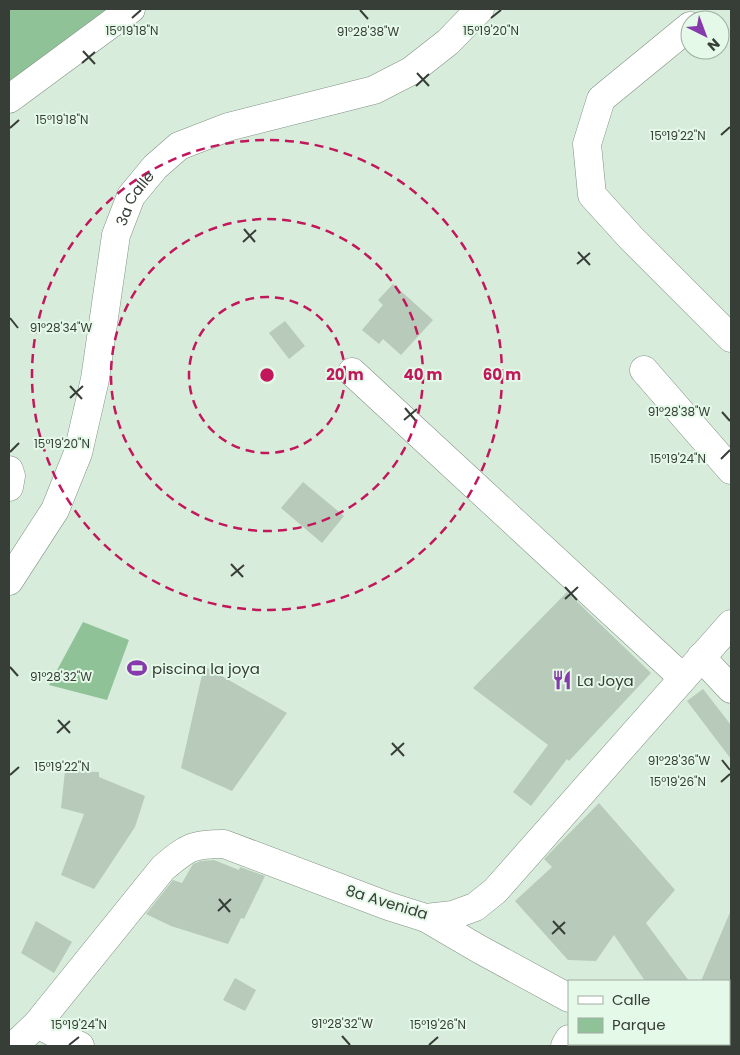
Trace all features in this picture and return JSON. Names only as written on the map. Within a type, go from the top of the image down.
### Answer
[{"type":"street","points":[[9,99],[131,9]]},
{"type":"street","name":"3a Calle","points":[[9,581],[55,510],[78,453],[95,379],[116,235],[131,196],[155,167],[179,146],[228,126],[374,90],[411,71],[448,42],[480,9]]},
{"type":"street","points":[[680,34],[602,99],[587,144],[592,195],[631,238],[731,338]]},
{"type":"street","points":[[644,370],[731,470]]},
{"type":"street","points":[[352,372],[682,677]]},
{"type":"street","points":[[9,470],[11,476],[9,487]]},
{"type":"street","name":"8a Avenida","points":[[14,1046],[37,1024],[163,868],[183,851],[201,844],[224,844],[388,906],[426,918],[453,915],[475,907],[495,891],[682,677],[731,624]]},
{"type":"street","points":[[702,657],[731,689]]},
{"type":"street","points":[[426,918],[568,997]]},
{"type":"street","points":[[37,1024],[80,1046]]},
{"type":"green space","points":[[9,9],[133,9],[9,90]]},
{"type":"green space","points":[[83,622],[129,640],[107,700],[49,685]]},
{"type":"building","points":[[393,284],[433,320],[401,355],[383,339],[379,344],[362,330],[383,305],[378,300]]},
{"type":"building","points":[[285,321],[305,346],[289,359],[269,333]]},
{"type":"building","points":[[303,482],[344,516],[322,543],[281,508]]},
{"type":"building","name":"La Joya","points":[[567,592],[651,673],[569,761],[567,759],[531,806],[513,792],[548,745],[473,688]]},
{"type":"building","points":[[204,666],[287,713],[232,791],[181,768]]},
{"type":"building","points":[[703,689],[731,725],[731,759],[687,701]]},
{"type":"building","points":[[65,771],[99,772],[99,777],[145,796],[135,827],[94,889],[61,875],[84,814],[61,808]]},
{"type":"building","points":[[599,803],[675,890],[646,923],[688,980],[644,980],[614,935],[596,961],[568,960],[515,901],[552,867],[544,859]]},
{"type":"building","points":[[214,860],[239,870],[240,867],[265,876],[244,919],[241,918],[228,944],[171,926],[146,914],[173,880],[182,883],[193,864]]},
{"type":"building","points":[[731,910],[731,981],[701,980]]},
{"type":"building","points":[[36,921],[72,942],[54,973],[21,953]]},
{"type":"building","points":[[235,978],[256,990],[245,1011],[223,1000]]},
{"type":"place","name":"piscina la joya","points":[[137,668]]},
{"type":"place","name":"La Joya","points":[[562,680]]}]
